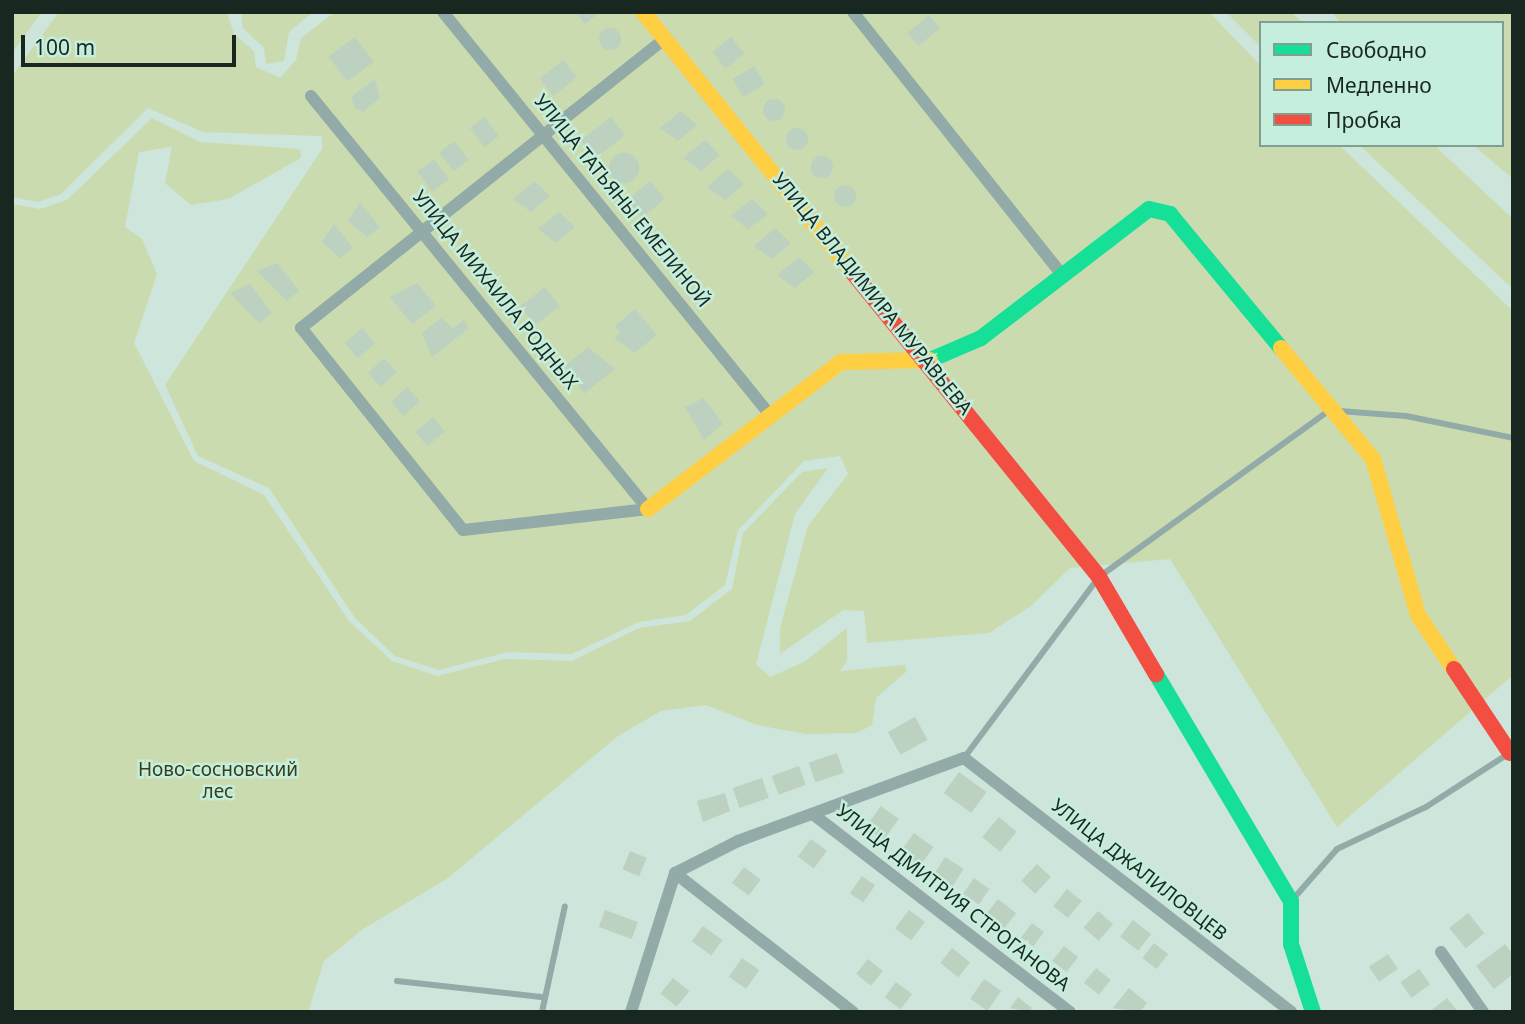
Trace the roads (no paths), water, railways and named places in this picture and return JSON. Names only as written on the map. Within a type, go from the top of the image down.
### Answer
[{"type":"street","name":"УЛИЦА ТАТЬЯНЫ ЕМЕЛИНОЙ","points":[[443,12],[770,415]]},
{"type":"street","name":"УЛИЦА ВЛАДИМИРА МУРАВЬЕВА","points":[[643,12],[928,361],[1100,577],[1291,901]]},
{"type":"street","points":[[853,12],[1060,272]]},
{"type":"street","points":[[664,39],[301,328],[463,530],[648,509],[841,362],[928,361],[981,338],[1060,272],[1149,209],[1170,214],[1329,410],[1373,459],[1418,615],[1511,752]]},
{"type":"street","name":"УЛИЦА МИХАИЛА РОДНЫХ","points":[[312,96],[648,509]]},
{"type":"street","points":[[631,1012],[675,873],[738,841],[964,758]]},
{"type":"street","name":"УЛИЦА ДЖАЛИЛОВЦЕВ","points":[[964,758],[1291,1012]]},
{"type":"street","name":"УЛИЦА ДМИТРИЯ СТРОГАНОВА","points":[[814,815],[1070,1012]]},
{"type":"street","points":[[675,873],[853,1012]]},
{"type":"street","points":[[1291,901],[1291,944],[1313,1012]]},
{"type":"street","points":[[1441,952],[1483,1012]]},
{"type":"lane","points":[[964,758],[1100,577],[1329,410],[1406,416],[1513,438]]},
{"type":"lane","points":[[1291,901],[1337,849],[1426,807],[1511,752]]},
{"type":"lane","points":[[542,1012],[541,997],[565,905]]},
{"type":"lane","points":[[397,981],[541,997]]},
{"type":"park label","name":"Ново-сосновский лес","points":[[218,781]]}]
